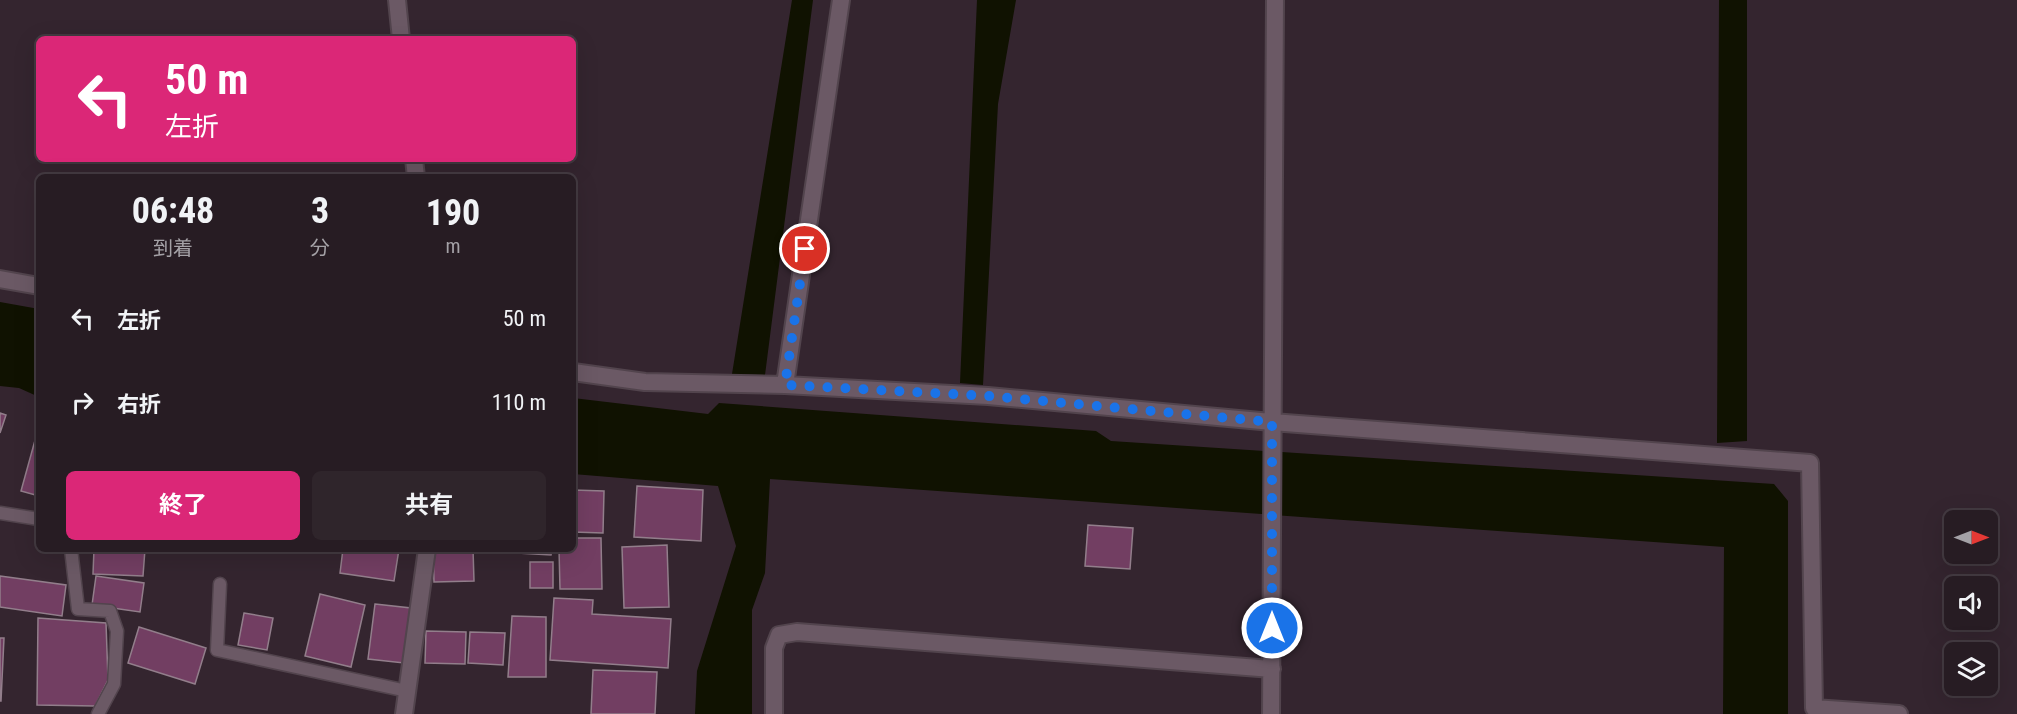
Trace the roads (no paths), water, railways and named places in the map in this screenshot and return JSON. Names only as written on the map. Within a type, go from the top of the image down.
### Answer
[{"type":"street","points":[[397,0],[401,36]]},
{"type":"street","points":[[785,385],[841,0]]},
{"type":"street","points":[[1271,714],[1275,0]]},
{"type":"street","points":[[0,279],[36,285]]},
{"type":"street","points":[[576,372],[645,382],[785,385],[988,396],[1272,422],[1810,463],[1814,708],[1899,714]]},
{"type":"street","points":[[404,714],[427,552]]},
{"type":"street","points":[[774,714],[774,648],[779,635],[797,632],[1272,669]]},
{"type":"lane","points":[[0,513],[36,519]]},
{"type":"lane","points":[[72,552],[78,609],[110,611],[117,630],[114,684],[98,714]]},
{"type":"lane","points":[[220,584],[217,650],[406,691]]}]
